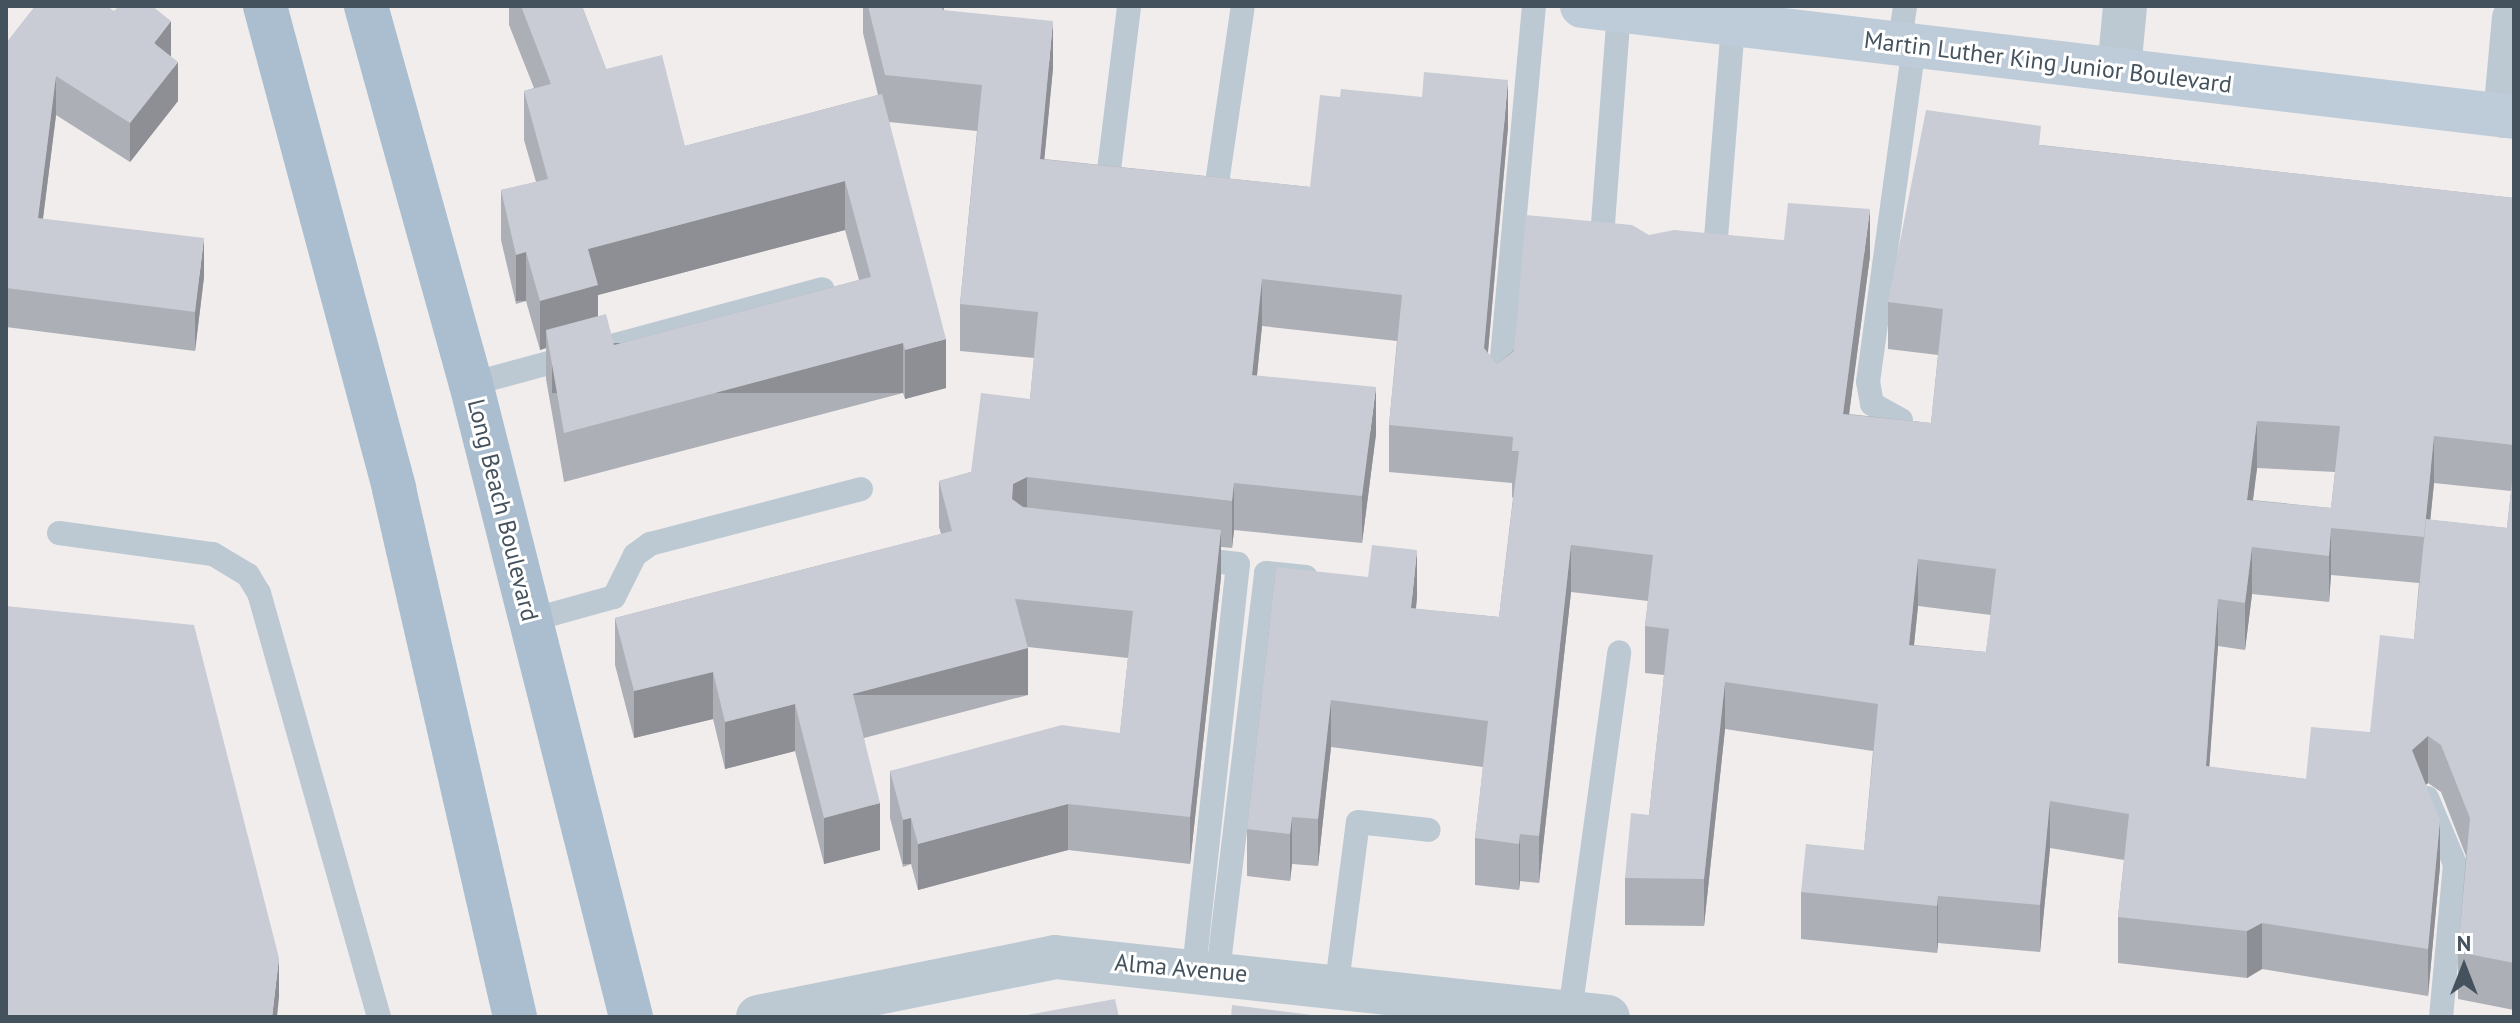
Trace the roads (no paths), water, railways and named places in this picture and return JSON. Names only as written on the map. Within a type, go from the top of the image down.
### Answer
[{"type":"main road","points":[[265,6],[394,489],[515,1017]]},
{"type":"main road","name":"Long Beach Boulevard","points":[[366,6],[471,384],[631,1017]]},
{"type":"main road","name":"Martin Luther King Junior Boulevard","points":[[1600,8],[1733,25],[1906,33],[2119,70],[2509,116]]},
{"type":"street","points":[[2119,70],[2125,6]]},
{"type":"street","points":[[2509,116],[2514,18]]},
{"type":"street","name":"Alma Avenue","points":[[758,1017],[1055,957],[1337,983],[1589,1015]]},
{"type":"lane","points":[[1129,6],[1108,178],[1116,194],[1146,198]]},
{"type":"lane","points":[[1176,201],[1206,205],[1215,197],[1243,6]]},
{"type":"lane","points":[[1499,396],[1534,6]]},
{"type":"lane","points":[[1600,8],[1602,235],[1639,259]]},
{"type":"lane","points":[[1677,260],[1715,250],[1733,25]]},
{"type":"lane","points":[[1901,420],[1872,404],[1868,382],[1906,33]]},
{"type":"lane","points":[[471,384],[822,289]]},
{"type":"lane","points":[[531,620],[614,597],[635,555],[650,544],[861,489]]},
{"type":"lane","points":[[59,533],[213,554],[248,575],[259,593],[379,1017]]},
{"type":"lane","points":[[1162,555],[1238,564],[1206,970]]},
{"type":"lane","points":[[1206,970],[1266,573],[1338,579]]},
{"type":"lane","points":[[1589,1015],[1619,652]]},
{"type":"lane","points":[[2427,798],[2455,864],[2441,1017]]},
{"type":"lane","points":[[1337,983],[1358,822],[1429,830]]}]
